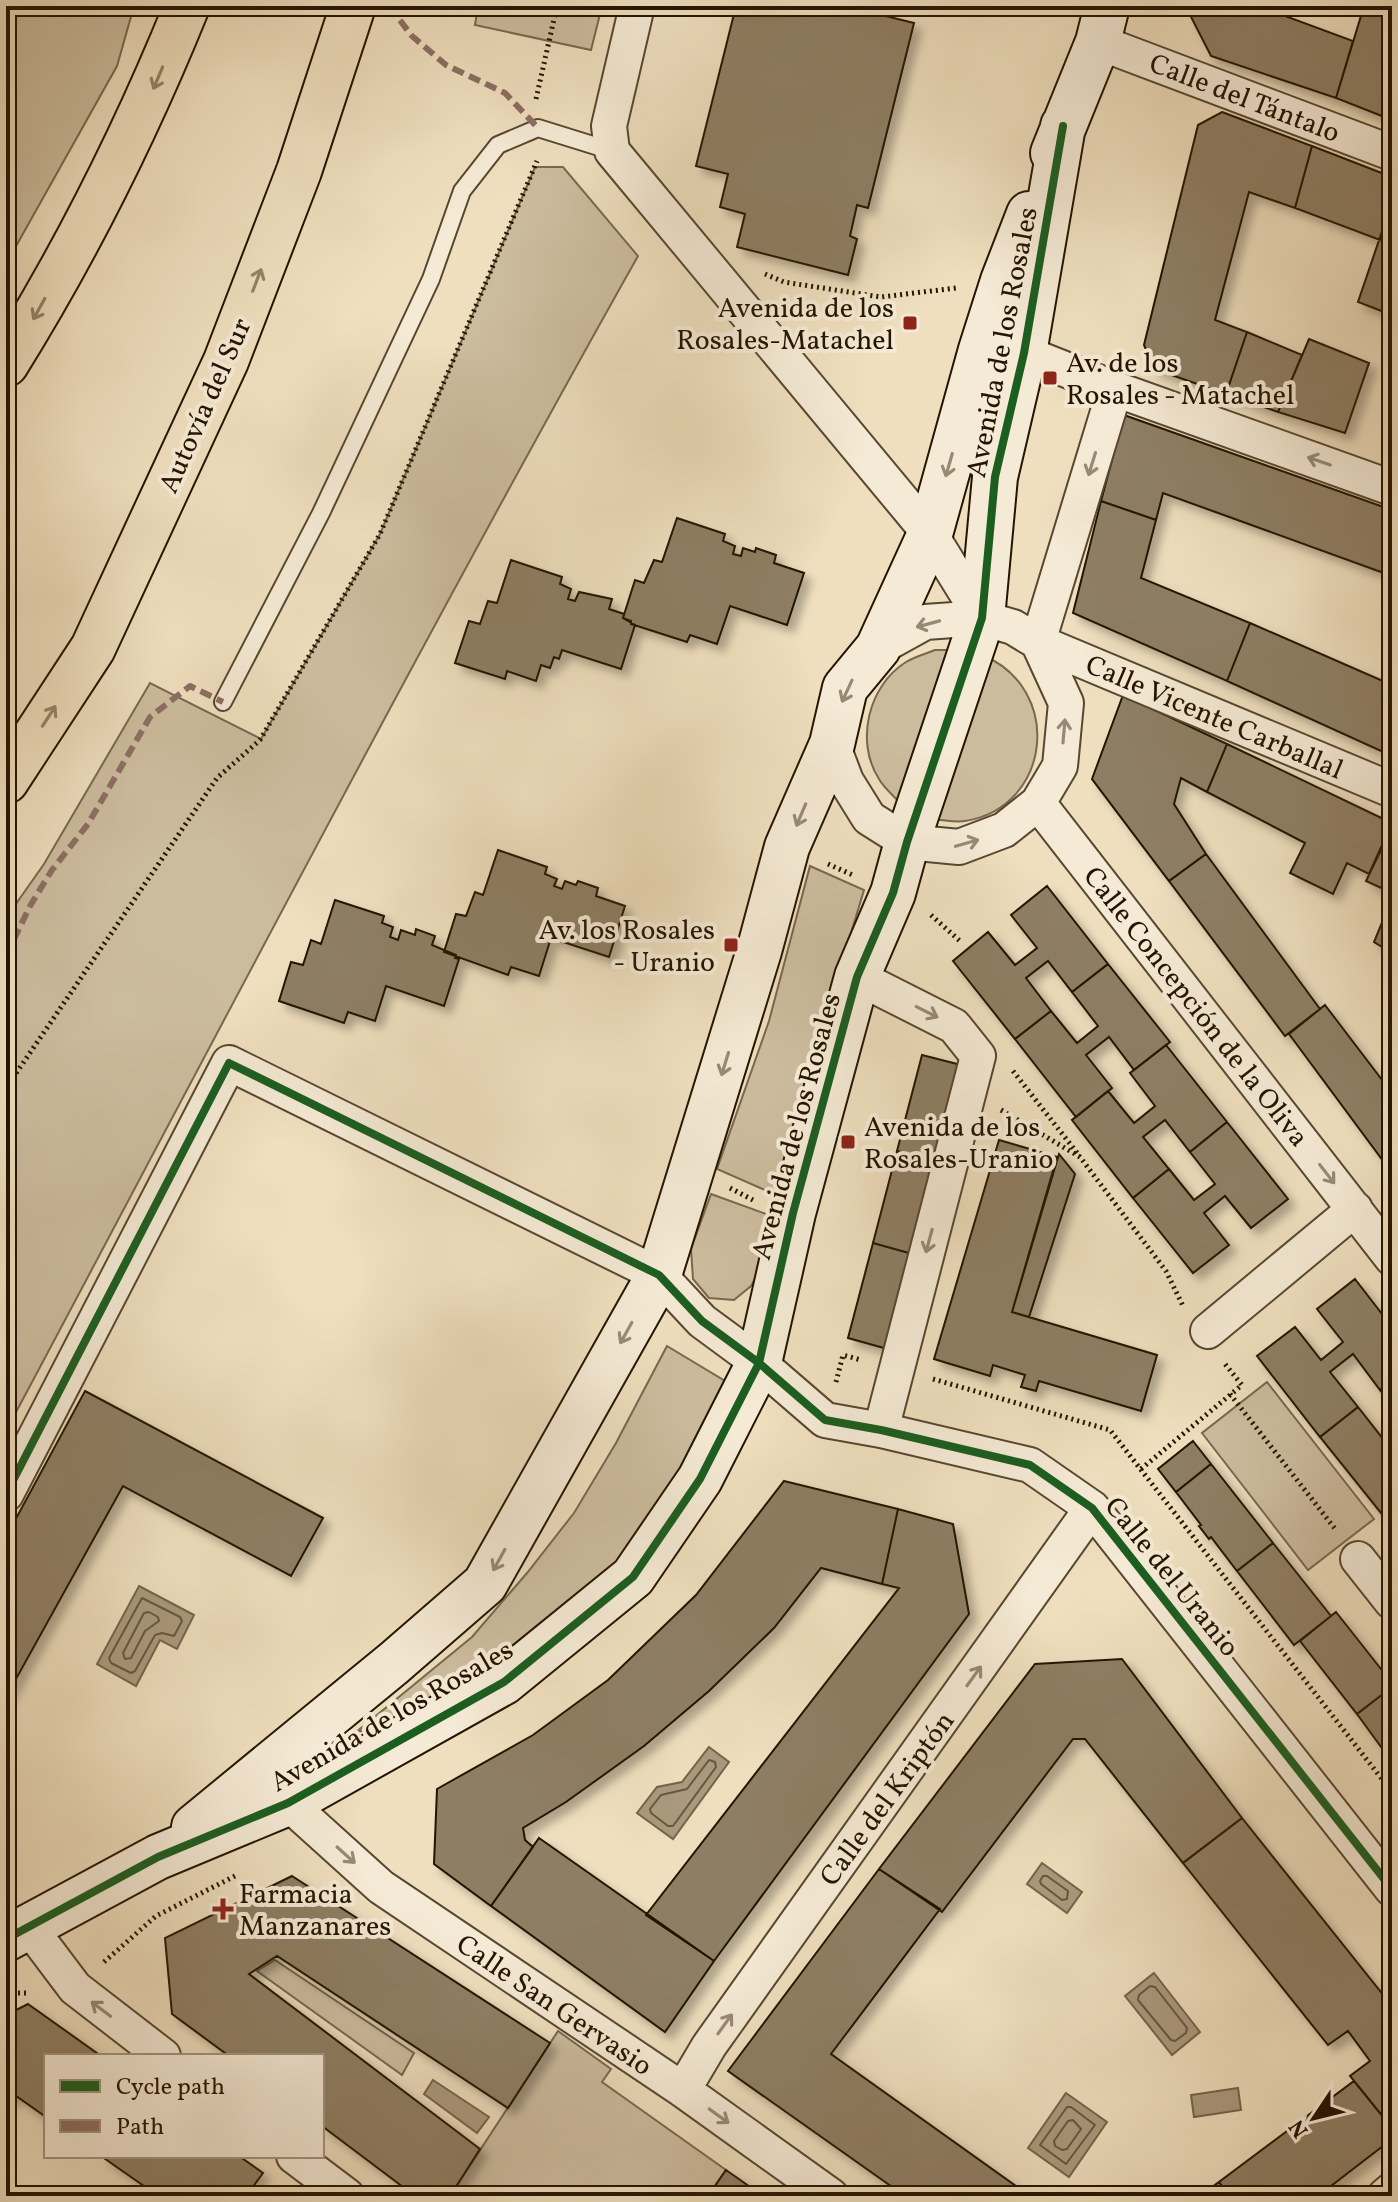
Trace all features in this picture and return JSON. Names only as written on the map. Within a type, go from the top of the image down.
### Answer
[{"type":"highway","points":[[6,364],[40,310],[155,85],[187,6]]},
{"type":"highway","name":"Autovía del Sur","points":[[6,781],[93,648],[226,361],[299,171],[353,6]]},
{"type":"street","points":[[637,6],[609,126],[612,151],[930,534],[982,618]]},
{"type":"street","name":"Avenida de los Rosales","points":[[158,1857],[485,1584],[659,1275],[759,951],[787,847],[832,744],[845,688],[878,648],[930,534],[1003,281],[1102,24]]},
{"type":"street","name":"Calle del Tántalo","points":[[1102,24],[1392,153]]},
{"type":"street","name":"Avenida de los Rosales","points":[[18,1933],[158,1857],[288,1803],[504,1682],[633,1577],[700,1479],[759,1363],[793,1213],[857,977],[893,893],[982,618],[995,477],[1024,353],[1063,126]]},
{"type":"street","points":[[1024,353],[1115,389],[1392,488]]},
{"type":"street","points":[[832,744],[846,781],[869,818],[907,842],[959,847],[1004,830],[1038,803],[1060,766],[1066,703],[1038,642],[1115,389]]},
{"type":"street","name":"Avenida de los Rosales","points":[[878,648],[925,622],[982,618],[1013,627],[1038,642]]},
{"type":"street","name":"Calle Vicente Carballal","points":[[1038,642],[1392,790]]},
{"type":"street","name":"Calle Concepción de la Oliva","points":[[1038,803],[1392,1258]]},
{"type":"street","points":[[857,977],[954,1026],[978,1056],[881,1430]]},
{"type":"street","points":[[6,1494],[229,1063],[659,1275]]},
{"type":"street","points":[[1205,1333],[1355,1209]]},
{"type":"street","name":"Calle del Uranio","points":[[659,1275],[702,1321],[759,1363],[825,1420],[1030,1465],[1092,1508],[1388,1874]]},
{"type":"street","name":"Calle del Kriptón","points":[[683,2090],[718,2033],[1092,1508]]},
{"type":"street","points":[[1358,1559],[1392,1602]]},
{"type":"street","name":"Calle San Gervasio","points":[[288,1803],[381,1887],[683,2090],[831,2196]]},
{"type":"street","points":[[18,1933],[75,1988],[160,2054]]},
{"type":"street","points":[[304,2175],[347,2196]]},
{"type":"street","points":[[1385,2196],[1392,2190]]},
{"type":"lane","points":[[223,702],[321,513],[431,279],[462,191],[498,145],[538,128],[612,151]]},
{"type":"path","points":[[535,103],[557,6]]},
{"type":"path","points":[[6,1088],[217,778],[260,740],[380,534],[538,158]]},
{"type":"path","points":[[756,270],[784,282],[881,297],[1003,281]]},
{"type":"path","points":[[817,860],[867,881]]},
{"type":"path","points":[[928,912],[960,941]]},
{"type":"path","points":[[1006,1063],[1166,1271],[1180,1301],[1242,1385],[1141,1469]]},
{"type":"path","points":[[969,1092],[1080,1157]]},
{"type":"path","points":[[719,1183],[759,1202]]},
{"type":"path","points":[[835,1387],[843,1355],[1110,1430],[1392,1792]]},
{"type":"path","points":[[1230,1394],[1358,1559]]},
{"type":"path","points":[[99,1966],[156,1916],[238,1874]]},
{"type":"shaded area","points":[[6,6],[134,6],[117,66],[6,264]]},
{"type":"shaded area","points":[[478,6],[602,6],[591,50],[475,25]]},
{"type":"shaded area","points":[[535,167],[563,167],[638,256],[397,695],[6,1431],[6,918],[44,864],[150,683],[261,739],[380,534]]},
{"type":"shaded area","points":[[935,650],[952,650],[900,803],[881,782],[872,764],[867,732],[869,716],[882,685],[893,672],[909,660]]},
{"type":"shaded area","points":[[982,655],[1008,671],[1026,693],[1036,718],[1037,745],[1030,771],[1016,794],[994,811],[965,821],[928,819]]},
{"type":"shaded area","points":[[810,866],[864,890],[808,1075],[781,1197],[717,1169],[769,1021]]},
{"type":"shaded area","points":[[711,1194],[769,1215],[760,1270],[751,1286],[734,1300],[709,1298],[693,1279],[691,1249]]},
{"type":"shaded area","points":[[667,1346],[725,1381],[703,1439],[624,1560],[529,1644],[406,1716],[355,1733],[472,1637],[527,1573],[574,1513],[616,1443]]},
{"type":"shaded area","points":[[1267,1382],[1374,1519],[1308,1570],[1202,1433]]},
{"type":"shaded area","points":[[275,1960],[414,2053],[402,2075],[257,1971]]},
{"type":"shaded area","points":[[558,2031],[611,2069],[602,2082],[726,2170],[708,2196],[450,2196]]},
{"type":"water","points":[[139,1586],[194,1615],[177,1649],[160,1640],[136,1686],[97,1664]]},
{"type":"water","points":[[709,1747],[729,1762],[673,1839],[637,1813],[657,1787],[682,1782]]},
{"type":"water","points":[[1042,1863],[1082,1892],[1067,1913],[1027,1884]]},
{"type":"water","points":[[1154,1973],[1200,2032],[1172,2055],[1125,1996]]},
{"type":"water","points":[[433,2080],[489,2117],[477,2133],[424,2094]]},
{"type":"water","points":[[1238,2088],[1241,2110],[1194,2117],[1191,2095]]},
{"type":"water","points":[[1066,2093],[1107,2122],[1069,2177],[1028,2148]]},
{"type":"building","points":[[736,6],[845,6],[914,23],[868,208],[857,205],[850,236],[857,239],[848,275],[737,247],[745,214],[720,207],[728,174],[696,166]]},
{"type":"building","points":[[1191,6],[1267,6],[1266,9],[1353,41],[1336,98],[1211,56],[1189,13]]},
{"type":"building","points":[[1364,6],[1392,6],[1392,120],[1336,98]]},
{"type":"building","points":[[1222,112],[1312,146],[1295,208],[1249,192],[1215,320],[1247,332],[1226,394],[1154,369],[1144,345],[1198,125]]},
{"type":"building","points":[[1312,146],[1392,177],[1392,202],[1380,240],[1295,208]]},
{"type":"building","points":[[1392,202],[1392,315],[1358,302]]},
{"type":"building","points":[[1247,332],[1302,355],[1278,412],[1226,394]]},
{"type":"building","points":[[1309,339],[1369,363],[1345,433],[1278,412]]},
{"type":"building","points":[[1124,415],[1392,510],[1392,576],[1163,493],[1156,520],[1101,501]]},
{"type":"building","points":[[1101,501],[1156,520],[1141,578],[1250,623],[1227,681],[1073,613]]},
{"type":"building","points":[[677,518],[725,534],[723,541],[735,546],[733,554],[741,556],[743,548],[755,552],[756,548],[776,555],[774,563],[804,573],[787,625],[730,606],[717,644],[690,635],[687,642],[631,624],[623,618],[635,580],[644,583],[654,560],[662,562]]},
{"type":"building","points":[[511,560],[562,577],[560,584],[571,589],[568,599],[575,601],[579,592],[612,599],[609,609],[624,614],[623,618],[635,625],[621,669],[562,650],[559,659],[554,657],[550,668],[541,665],[536,681],[507,671],[505,679],[455,663],[469,621],[480,624],[488,601],[497,603]]},
{"type":"building","points":[[1250,623],[1392,685],[1392,756],[1227,681]]},
{"type":"building","points":[[1123,695],[1227,744],[1207,792],[1181,778],[1174,804],[1206,854],[1169,881],[1092,779]]},
{"type":"building","points":[[1227,744],[1392,823],[1369,874],[1347,863],[1333,894],[1290,873],[1305,843],[1207,792]]},
{"type":"building","points":[[1392,827],[1392,893],[1366,881]]},
{"type":"building","points":[[498,850],[547,867],[545,874],[557,879],[554,886],[562,889],[565,881],[576,885],[578,881],[598,888],[596,896],[625,906],[609,957],[551,938],[539,976],[511,967],[508,975],[444,952],[456,914],[466,916],[475,892],[483,895]]},
{"type":"building","points":[[1206,854],[1320,1009],[1285,1036],[1169,881]]},
{"type":"building","points":[[1047,886],[1108,964],[1072,992],[1048,961],[1026,978],[1051,1011],[1015,1039],[953,961],[988,932],[1015,965],[1037,948],[1011,915]]},
{"type":"building","points":[[1392,898],[1392,953],[1374,942]]},
{"type":"building","points":[[335,900],[384,916],[382,923],[393,927],[390,937],[398,940],[401,930],[415,935],[416,929],[435,936],[432,945],[456,955],[455,958],[459,959],[444,1006],[386,986],[375,1021],[348,1012],[344,1023],[279,1001],[291,962],[303,965],[311,940],[321,944]]},
{"type":"building","points":[[1108,964],[1170,1042],[1134,1070],[1109,1037],[1086,1055],[1112,1088],[1076,1117],[1015,1039],[1051,1011],[1077,1043],[1098,1026],[1072,992]]},
{"type":"building","points":[[1325,1005],[1392,1093],[1392,1173],[1289,1034]]},
{"type":"building","points":[[1166,1045],[1227,1122],[1190,1152],[1165,1120],[1143,1137],[1169,1169],[1133,1198],[1072,1120],[1108,1091],[1134,1123],[1155,1106],[1130,1073]]},
{"type":"building","points":[[922,1055],[965,1066],[940,1161],[897,1151]]},
{"type":"building","points":[[1227,1122],[1288,1199],[1251,1228],[1225,1196],[1204,1213],[1229,1245],[1193,1273],[1133,1198],[1169,1169],[1194,1200],[1215,1184],[1190,1152]]},
{"type":"building","points":[[999,1140],[1057,1157],[1012,1312],[1157,1355],[1141,1411],[1039,1381],[1036,1391],[1021,1387],[1025,1375],[993,1365],[990,1376],[934,1359]]},
{"type":"building","points":[[897,1151],[940,1161],[916,1255],[873,1243]]},
{"type":"building","points":[[1059,1154],[1075,1174],[1029,1317],[1012,1312]]},
{"type":"building","points":[[873,1243],[916,1255],[891,1350],[848,1338]]},
{"type":"building","points":[[1355,1279],[1392,1327],[1392,1380],[1380,1390],[1353,1354],[1330,1372],[1358,1407],[1320,1437],[1257,1356],[1295,1327],[1321,1360],[1343,1342],[1317,1309]]},
{"type":"building","points":[[1392,1380],[1392,1404],[1380,1390]]},
{"type":"building","points":[[85,1391],[323,1518],[291,1576],[123,1486],[6,1697],[6,1537]]},
{"type":"building","points":[[1358,1407],[1384,1440],[1392,1434],[1392,1504],[1381,1513],[1320,1437]]},
{"type":"building","points":[[1193,1441],[1211,1464],[1176,1492],[1158,1469]]},
{"type":"building","points":[[1211,1464],[1273,1543],[1237,1571],[1211,1537],[1209,1539],[1176,1492]]},
{"type":"building","points":[[784,1481],[898,1509],[882,1584],[821,1568],[774,1628],[709,1691],[644,1746],[566,1802],[523,1828],[525,1840],[533,1847],[491,1906],[434,1864],[437,1789],[533,1735],[608,1680],[696,1595]]},
{"type":"building","points":[[898,1509],[953,1524],[969,1614],[714,1961],[646,1915],[899,1588],[882,1584]]},
{"type":"building","points":[[1273,1543],[1331,1616],[1294,1645],[1237,1571]]},
{"type":"building","points":[[1336,1612],[1392,1683],[1392,1687],[1357,1714],[1300,1641]]},
{"type":"building","points":[[1122,1659],[1242,1818],[1183,1863],[1085,1739],[1073,1739],[942,1912],[879,1869],[1035,1664]]},
{"type":"building","points":[[1392,1687],[1392,1762],[1357,1714]]},
{"type":"building","points":[[1242,1818],[1392,2006],[1392,2128],[1350,2076],[1370,2061],[1348,2031],[1328,2045],[1183,1863]]},
{"type":"building","points":[[539,1838],[714,1961],[665,2032],[491,1906]]},
{"type":"building","points":[[879,1869],[940,1909],[831,2054],[1030,2196],[905,2196],[728,2071]]},
{"type":"building","points":[[292,1876],[550,2043],[508,2108],[277,1956],[249,1974],[480,2149],[450,2196],[415,2196],[324,2128],[324,2054],[226,2054],[172,2014],[165,1938]]},
{"type":"building","points":[[28,2004],[98,2054],[44,2054],[44,2116],[16,2096],[6,2101],[6,2015]]},
{"type":"building","points":[[1354,2081],[1392,2128],[1392,2139],[1318,2196],[1230,2196],[1219,2182]]},
{"type":"building","points":[[104,2158],[242,2158],[263,2173],[246,2196],[148,2196],[151,2191]]},
{"type":"building","points":[[726,2170],[763,2196],[708,2196]]},
{"type":"building","points":[[1219,2182],[1230,2196],[1200,2196]]},
{"type":"marked path","points":[[389,6],[412,36],[446,65],[505,93],[538,128]]},
{"type":"marked path","points":[[6,956],[30,906],[52,870],[88,824],[150,717],[190,686],[223,702]]},
{"type":"cycle path","points":[[6,1939],[158,1857],[288,1803],[504,1682],[633,1577],[700,1479],[759,1363],[793,1213],[857,977],[893,893],[982,618],[995,477],[1024,353],[1063,126]]},
{"type":"cycle path","points":[[6,1494],[229,1063],[659,1275],[702,1321],[759,1363],[825,1420],[1030,1465],[1092,1508],[1392,1889]]},
{"type":"place","name":"Avenida de los Rosales-Matachel","points":[[910,323]]},
{"type":"place","name":"Av. de los Rosales - Matachel","points":[[1050,378]]},
{"type":"place","name":"Av. los Rosales - Uranio","points":[[731,945]]},
{"type":"place","name":"Avenida de los Rosales-Uranio","points":[[848,1142]]},
{"type":"place","name":"Farmacia Manzanares","points":[[223,1909]]}]
